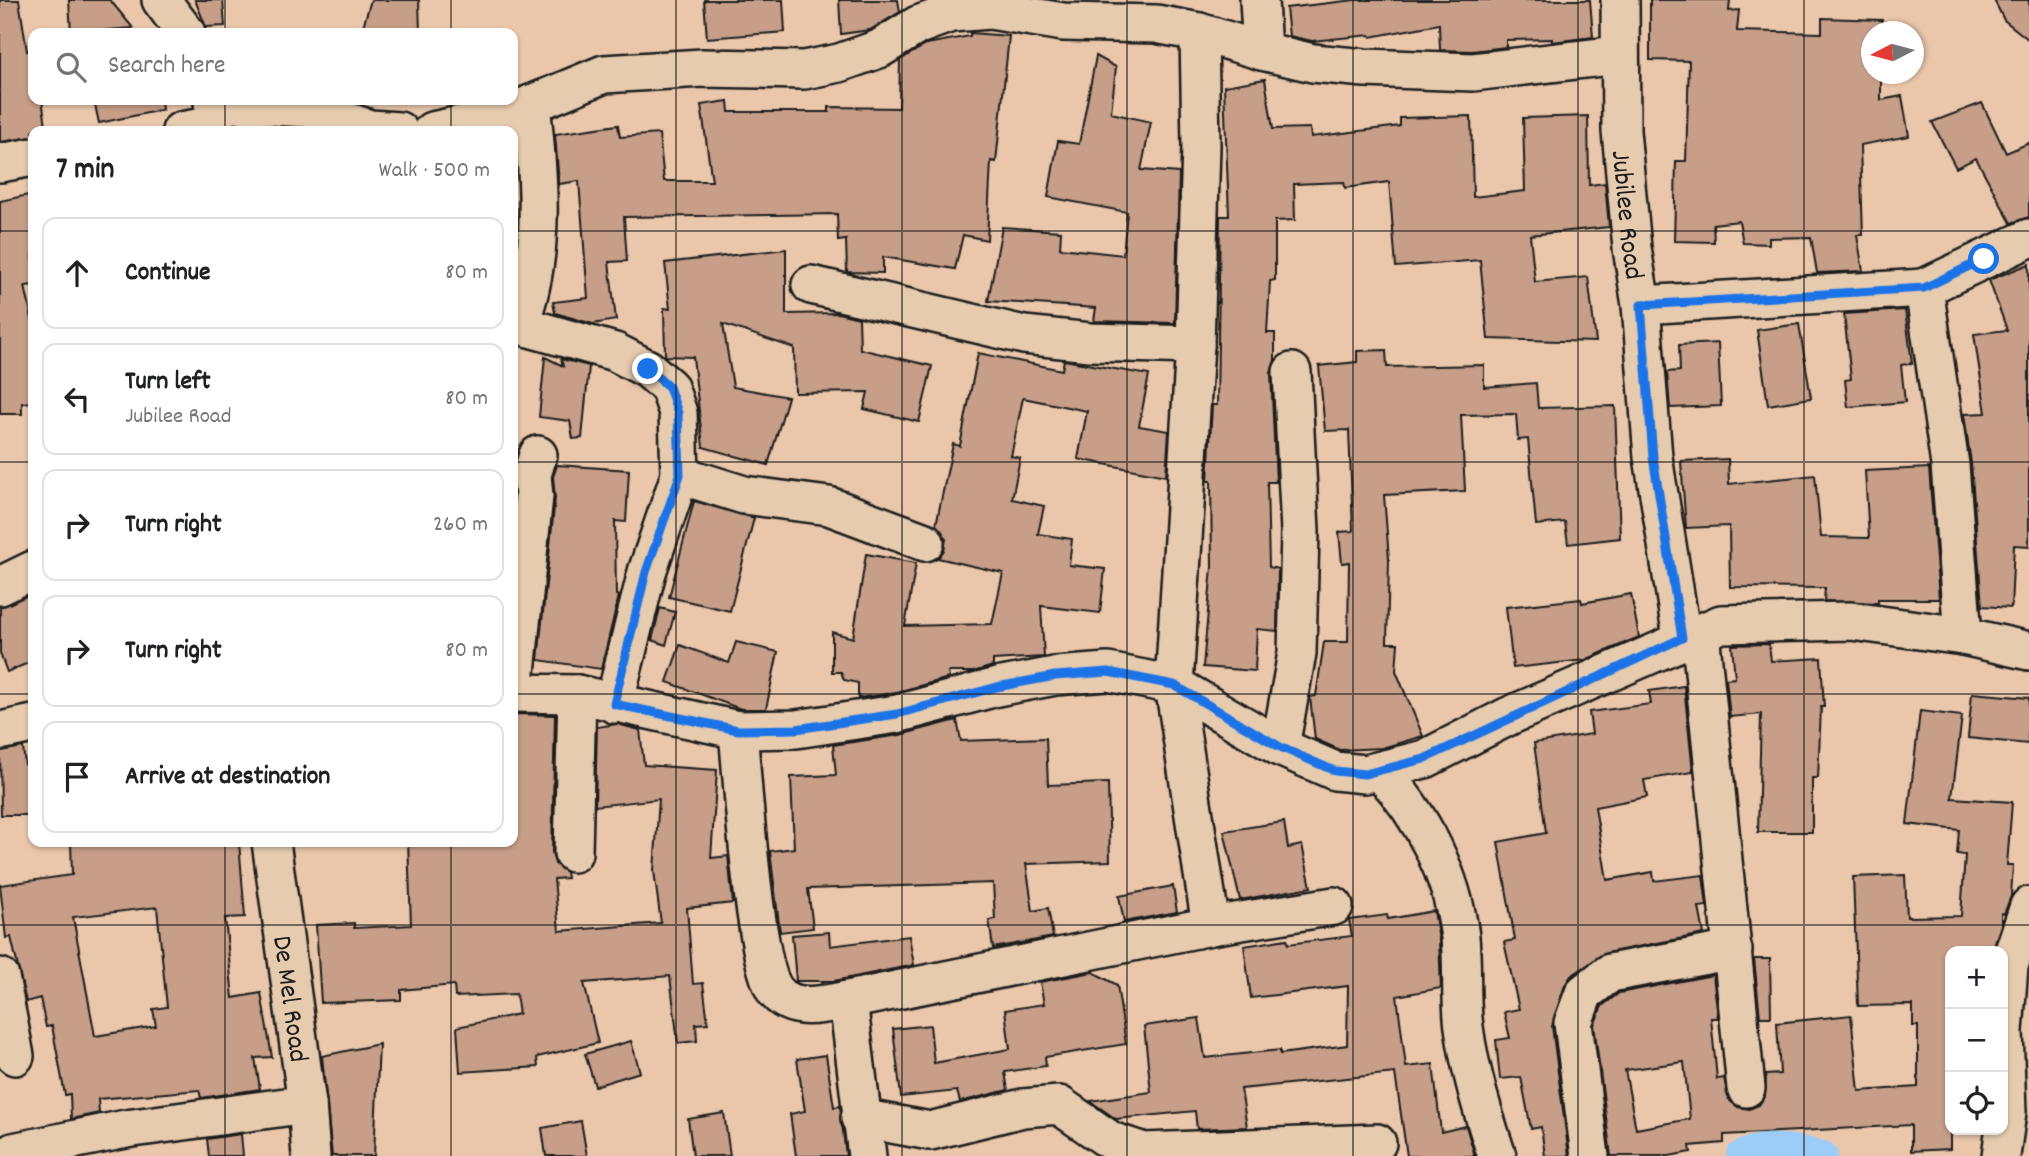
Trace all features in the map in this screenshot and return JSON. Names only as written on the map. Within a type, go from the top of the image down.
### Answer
[{"type":"street","points":[[161,0],[182,28]]},
{"type":"street","points":[[1259,0],[1262,51]]},
{"type":"street","name":"Jubilee Road","points":[[1620,0],[1621,131],[1641,305],[1653,457],[1691,635],[1733,950],[1746,1088]]},
{"type":"street","points":[[455,126],[505,115],[604,74],[703,68],[804,70],[839,63],[879,49],[951,6],[1063,22],[1156,12],[1199,32],[1262,51],[1313,62],[1364,68],[1473,72],[1619,55]]},
{"type":"street","points":[[1199,32],[1201,146],[1195,345],[1174,685],[1211,926]]},
{"type":"street","points":[[518,319],[532,293],[536,250],[531,104]]},
{"type":"street","points":[[207,118],[307,108],[361,126]]},
{"type":"street","points":[[0,163],[28,159]]},
{"type":"street","points":[[1641,305],[1924,288],[2029,237]]},
{"type":"street","points":[[811,285],[1024,335],[1090,342],[1195,345]]},
{"type":"street","points":[[1924,288],[1933,332],[1951,465],[1963,636]]},
{"type":"street","points":[[518,324],[615,352],[648,369],[669,387],[678,413],[680,475],[646,572],[614,704]]},
{"type":"street","points":[[1280,747],[1297,653],[1300,531],[1292,372]]},
{"type":"street","points":[[518,646],[534,496],[532,475],[538,455]]},
{"type":"street","points":[[680,475],[758,498],[792,499],[829,506],[925,542]]},
{"type":"street","points":[[0,586],[28,572]]},
{"type":"street","points":[[518,693],[577,694],[738,730],[796,729],[897,714],[997,687],[1055,676],[1108,672],[1174,685],[1280,747],[1335,771],[1365,774],[1424,759],[1691,635],[1721,624],[1851,621],[1963,636],[2029,652]]},
{"type":"street","points":[[573,853],[577,694]]},
{"type":"street","points":[[0,731],[28,725]]},
{"type":"street","points":[[738,730],[754,900],[772,982],[776,992],[795,1003],[813,1006],[848,1000],[1211,926],[1334,906]]},
{"type":"street","points":[[1380,771],[1406,798],[1426,832],[1450,893],[1459,933],[1464,1024],[1473,1084],[1497,1156]]},
{"type":"street","name":"De Mel Road","points":[[272,847],[307,1104],[311,1156]]},
{"type":"street","points":[[2001,1156],[2007,1112],[2004,1031],[2009,966],[2029,906]]},
{"type":"street","points":[[1590,1156],[1573,1023],[1584,993],[1610,972],[1733,950]]},
{"type":"street","points":[[0,977],[15,1056]]},
{"type":"street","points":[[848,1000],[860,1118],[867,1156]]},
{"type":"street","points":[[13,1152],[127,1143],[307,1104]]},
{"type":"street","points":[[860,1118],[930,1132],[1023,1108],[1059,1105],[1111,1141],[1144,1152],[1377,1143]]},
{"type":"building","points":[[0,0],[19,0],[28,51],[28,105],[43,105],[46,126],[28,126],[28,138],[0,142]]},
{"type":"building","points":[[69,0],[110,0],[133,28],[71,28]]},
{"type":"building","points":[[195,0],[223,0],[225,26],[206,27]]},
{"type":"building","points":[[371,0],[419,0],[420,28],[363,28]]},
{"type":"building","points":[[704,0],[783,0],[785,32],[707,38]]},
{"type":"building","points":[[839,0],[898,0],[900,12],[870,30],[841,34]]},
{"type":"building","points":[[1355,0],[1590,0],[1593,37],[1552,42],[1552,39],[1506,40],[1506,47],[1472,51],[1440,50],[1439,24],[1371,37],[1312,41],[1289,36],[1286,8]]},
{"type":"building","points":[[1650,0],[1730,0],[1729,11],[1739,10],[1737,31],[1822,33],[1822,18],[1882,20],[1861,21],[1861,84],[1881,84],[1881,100],[1902,96],[1909,136],[1860,145],[1863,235],[1857,235],[1863,271],[1817,273],[1811,237],[1769,238],[1769,244],[1743,243],[1739,221],[1713,224],[1714,242],[1674,241],[1676,161],[1686,161],[1689,61],[1650,60]]},
{"type":"building","points":[[1994,0],[2029,0],[2029,40],[2004,20]]},
{"type":"building","points":[[970,33],[1009,36],[996,162],[991,161],[987,240],[963,235],[955,269],[883,257],[883,273],[847,272],[846,240],[838,241],[837,214],[624,217],[627,261],[609,262],[616,320],[593,324],[555,313],[553,302],[588,298],[579,181],[559,184],[555,134],[618,125],[620,137],[659,134],[664,181],[712,181],[701,105],[728,101],[729,112],[829,112],[829,107],[899,108],[900,60],[927,44],[970,36]]},
{"type":"building","points":[[1096,56],[1116,67],[1111,113],[1151,122],[1141,170],[1179,173],[1175,323],[1094,321],[1096,308],[988,301],[1002,227],[1061,231],[1060,248],[1123,255],[1127,212],[1048,197],[1058,141],[1079,144]]},
{"type":"building","points":[[1265,79],[1273,129],[1310,128],[1311,137],[1400,126],[1400,118],[1471,116],[1473,197],[1525,191],[1523,118],[1588,116],[1589,185],[1605,183],[1609,227],[1530,235],[1535,282],[1588,277],[1596,342],[1488,339],[1480,260],[1396,267],[1389,182],[1345,188],[1344,182],[1294,184],[1295,220],[1275,221],[1275,280],[1270,281],[1267,333],[1275,333],[1275,360],[1271,373],[1276,482],[1267,482],[1269,567],[1278,569],[1277,631],[1257,629],[1255,671],[1203,667],[1212,567],[1211,481],[1208,481],[1212,405],[1217,405],[1220,216],[1229,216],[1224,86]]},
{"type":"building","points":[[1982,103],[2006,153],[2029,143],[2029,217],[2011,223],[1976,158],[1956,168],[1932,122]]},
{"type":"building","points":[[95,105],[162,105],[162,110],[99,123]]},
{"type":"building","points":[[28,195],[28,286],[25,286],[28,300],[28,402],[22,403],[22,414],[0,414],[0,201]]},
{"type":"building","points":[[786,249],[786,314],[838,313],[859,318],[860,349],[932,366],[919,422],[864,409],[868,392],[795,393],[794,348],[723,324],[733,387],[788,397],[768,465],[703,447],[693,357],[665,356],[664,308],[670,309],[665,263]]},
{"type":"building","points":[[2029,264],[2029,546],[2014,545],[2011,608],[1982,606],[1971,463],[1964,414],[1986,413],[1974,334],[2007,330],[1989,280]]},
{"type":"building","points":[[1905,310],[1912,363],[1901,365],[1905,402],[1848,407],[1845,380],[1851,379],[1844,314]]},
{"type":"building","points":[[1799,324],[1811,398],[1768,405],[1757,330]]},
{"type":"building","points":[[1718,343],[1721,406],[1670,408],[1667,372],[1680,371],[1679,345]]},
{"type":"building","points":[[1386,350],[1387,367],[1484,365],[1484,387],[1536,383],[1538,408],[1615,406],[1620,538],[1568,544],[1565,522],[1536,525],[1528,439],[1518,440],[1516,414],[1461,415],[1465,491],[1384,495],[1389,559],[1387,643],[1398,643],[1396,671],[1423,736],[1382,748],[1340,750],[1315,739],[1310,697],[1316,696],[1324,642],[1348,642],[1349,562],[1342,563],[1339,532],[1353,531],[1349,430],[1325,431],[1319,366],[1357,362],[1357,351]]},
{"type":"building","points":[[978,353],[1062,370],[1064,360],[1149,375],[1139,426],[1169,431],[1166,476],[1078,459],[1087,411],[1023,398],[1011,456],[1020,458],[1012,499],[1044,506],[1038,534],[1072,539],[1069,565],[1105,569],[1100,613],[1041,606],[1044,657],[993,660],[993,666],[973,672],[948,672],[949,678],[893,693],[858,698],[858,683],[844,680],[841,672],[832,672],[832,632],[853,638],[866,554],[916,563],[905,626],[992,624],[1003,573],[938,558],[944,550],[946,539],[936,525],[953,444],[960,446]]},
{"type":"building","points":[[545,357],[563,366],[561,359],[589,366],[582,438],[573,439],[570,421],[539,417]]},
{"type":"building","points":[[1728,459],[1729,484],[1815,475],[1821,537],[1869,538],[1865,471],[1929,468],[1939,599],[1878,599],[1878,603],[1824,601],[1825,588],[1730,587],[1729,526],[1686,528],[1681,461]]},
{"type":"building","points":[[557,465],[629,470],[626,522],[615,521],[616,595],[619,596],[601,669],[538,660],[555,498],[553,477]]},
{"type":"building","points":[[694,501],[754,518],[730,611],[669,597]]},
{"type":"building","points":[[1631,594],[1639,637],[1585,660],[1513,668],[1506,607],[1581,599],[1582,603]]},
{"type":"building","points":[[28,595],[28,663],[7,672],[0,653],[0,607]]},
{"type":"building","points":[[660,608],[675,612],[666,645],[652,640]]},
{"type":"building","points":[[736,642],[778,652],[766,709],[741,709],[667,682],[680,645],[729,663]]},
{"type":"building","points":[[1769,644],[1771,661],[1821,658],[1824,707],[1821,707],[1818,778],[1812,778],[1812,832],[1758,832],[1761,714],[1730,717],[1726,679],[1735,678],[1732,645]]},
{"type":"building","points":[[1684,686],[1693,772],[1644,780],[1647,797],[1595,807],[1607,880],[1653,872],[1654,881],[1703,875],[1707,906],[1699,907],[1704,934],[1606,953],[1571,976],[1565,985],[1552,1026],[1569,1156],[1545,1156],[1541,1127],[1531,1129],[1521,1077],[1500,1079],[1496,1040],[1510,1038],[1504,1012],[1519,1009],[1504,942],[1515,940],[1498,842],[1546,833],[1534,743],[1592,734],[1589,712],[1651,704],[1649,691]]},
{"type":"building","points":[[1972,693],[2029,698],[2028,744],[1968,738]]},
{"type":"building","points":[[1920,711],[1962,716],[1952,798],[2012,802],[2007,865],[2013,865],[2011,896],[2004,914],[2001,913],[2001,925],[1994,946],[1945,946],[1945,1135],[1950,1135],[1950,1149],[1911,1151],[1911,1125],[1724,1135],[1724,1143],[1690,1146],[1691,1152],[1669,1156],[1611,1156],[1594,1025],[1602,1006],[1619,993],[1713,975],[1718,1018],[1711,1018],[1717,1079],[1724,1078],[1729,1100],[1738,1107],[1749,1109],[1759,1105],[1765,1096],[1766,1075],[1780,1074],[1777,1023],[1851,1015],[1859,1091],[1918,1087],[1918,1026],[1913,1026],[1913,1005],[1858,1006],[1853,877],[1905,875],[1907,917],[1961,916],[1965,855],[1957,854],[1959,830],[1907,824]],"holes":[[[1684,1062],[1690,1119],[1636,1129],[1625,1070]]]},
{"type":"building","points":[[518,714],[555,715],[552,852],[555,864],[566,872],[567,878],[554,879],[559,931],[661,923],[654,871],[659,799],[595,806],[597,727],[617,724],[640,730],[644,765],[717,770],[711,858],[728,856],[733,903],[687,908],[693,984],[703,983],[708,1023],[696,1024],[697,1041],[678,1043],[670,976],[584,983],[598,1043],[537,1057],[538,1067],[460,1072],[457,1027],[519,1014],[516,994],[455,997],[454,985],[401,990],[401,1000],[321,1003],[316,925],[354,923],[354,928],[411,925],[408,847],[518,847]]},
{"type":"building","points":[[957,720],[961,741],[1046,738],[1048,785],[1108,783],[1110,861],[1026,864],[1033,911],[1048,908],[1053,937],[993,948],[989,920],[995,919],[993,883],[808,889],[813,928],[780,932],[770,851],[794,848],[791,777],[836,775],[833,745],[900,735]]},
{"type":"building","points":[[23,747],[25,765],[28,764],[28,815],[1,815],[0,751]]},
{"type":"building","points":[[1284,822],[1288,848],[1302,845],[1311,887],[1240,900],[1224,831]]},
{"type":"building","points":[[71,847],[239,847],[245,917],[225,918],[233,998],[261,993],[272,1057],[255,1058],[260,1089],[201,1098],[199,1090],[98,1099],[99,1113],[71,1119],[70,1094],[65,1095],[52,1026],[46,1027],[40,998],[26,1002],[11,937],[6,938],[0,885],[72,875]],"holes":[[[157,907],[167,1007],[153,1009],[156,1026],[95,1036],[73,917]]]},
{"type":"building","points":[[1173,886],[1177,912],[1124,922],[1119,896]]},
{"type":"building","points":[[1434,911],[1439,940],[1441,988],[1397,996],[1406,1067],[1433,1064],[1441,1132],[1466,1126],[1475,1156],[1407,1156],[1395,1073],[1241,1089],[1247,1127],[1197,1129],[1195,1111],[1116,1119],[1090,1101],[1151,1092],[1144,1026],[1199,1018],[1205,1058],[1280,1050],[1280,1054],[1347,1045],[1348,986],[1251,998],[1244,946],[1287,939],[1288,944],[1352,936],[1349,920],[1387,915],[1388,919]]},
{"type":"building","points":[[829,932],[830,946],[909,936],[914,965],[834,981],[796,981],[792,935]]},
{"type":"building","points":[[1754,959],[1770,959],[1771,1017],[1760,1017]]},
{"type":"building","points":[[1093,972],[1117,985],[1126,1044],[1045,1057],[1046,1066],[1005,1072],[1008,1090],[960,1102],[957,1091],[901,1097],[893,1029],[930,1025],[934,1063],[1010,1049],[1005,1010],[1044,1004],[1040,982]]},
{"type":"building","points":[[631,1041],[640,1072],[595,1086],[585,1054]]},
{"type":"building","points":[[379,1044],[374,1156],[332,1156],[322,1056]]},
{"type":"building","points":[[826,1055],[834,1107],[840,1106],[846,1156],[796,1156],[790,1114],[805,1111],[797,1059]]},
{"type":"building","points":[[724,1113],[730,1156],[693,1156],[688,1119]]},
{"type":"building","points":[[581,1121],[587,1156],[546,1156],[542,1128]]},
{"type":"building","points":[[241,1134],[243,1156],[209,1156],[207,1139]]},
{"type":"waterway","points":[[1741,1156],[1770,1149],[1823,1156]]},
{"type":"route","points":[[648,369],[669,387],[678,413],[680,475],[646,572],[614,704],[738,730],[796,729],[897,714],[997,687],[1055,676],[1108,672],[1174,685],[1280,747],[1335,771],[1365,774],[1424,759],[1509,716],[1682,638],[1653,457],[1641,305],[1924,288],[1984,259]]}]
